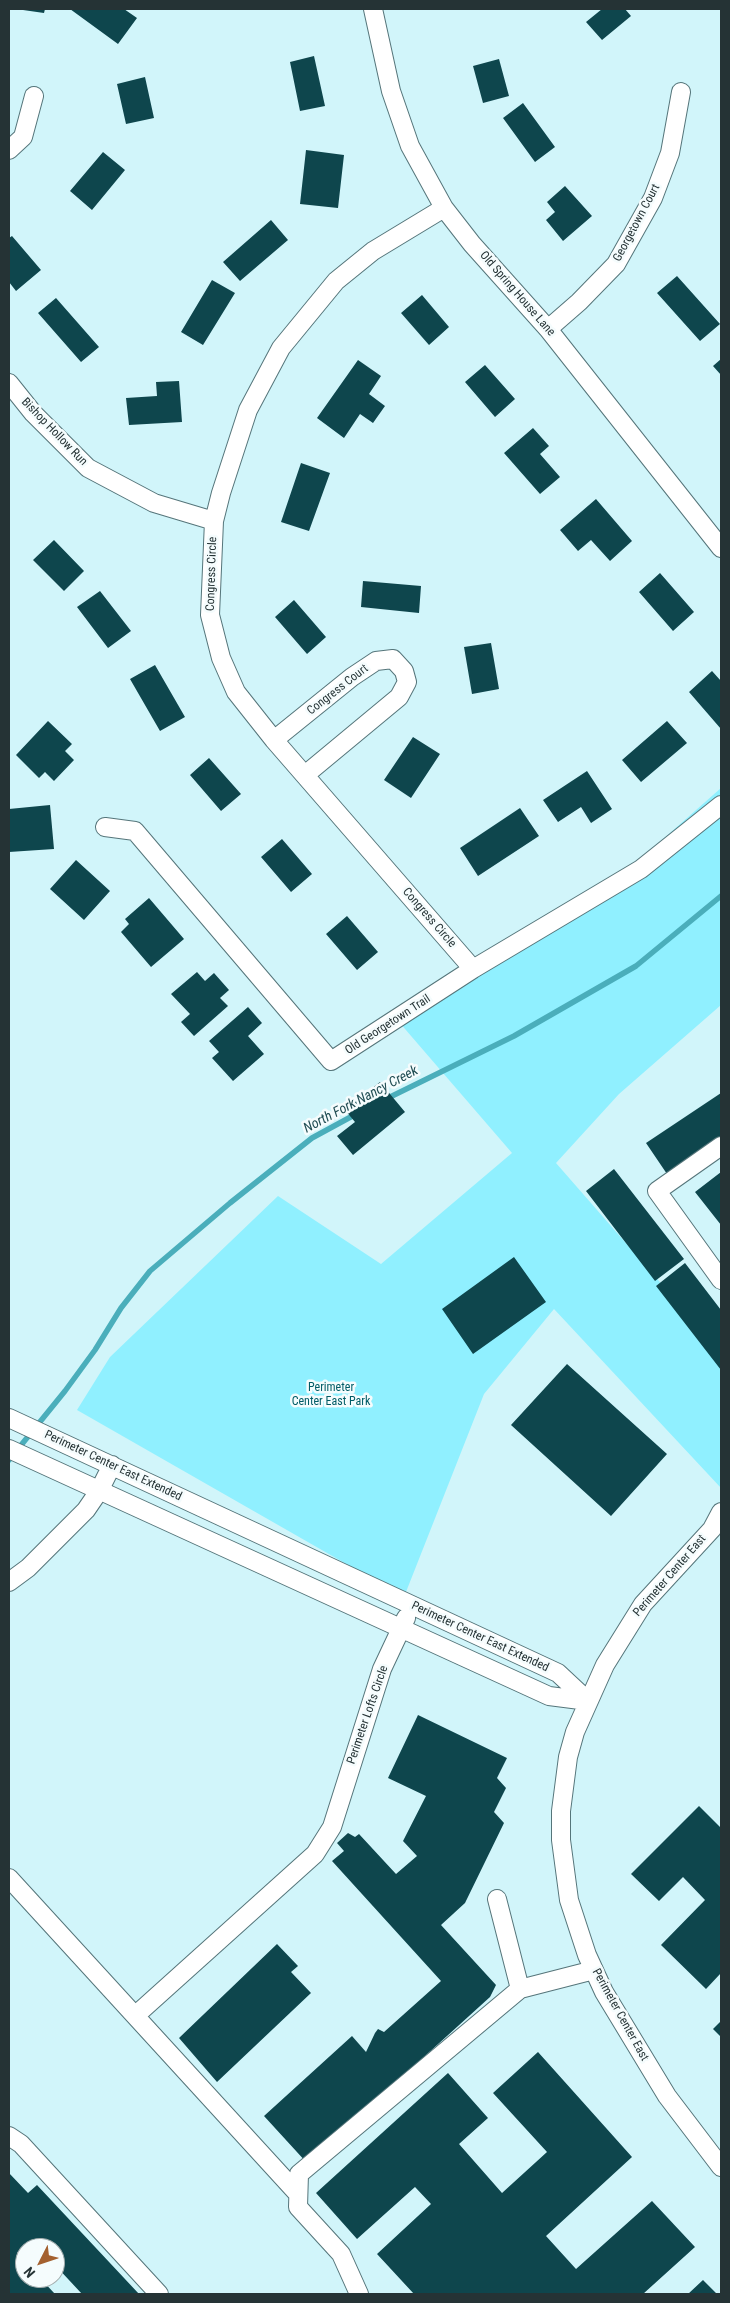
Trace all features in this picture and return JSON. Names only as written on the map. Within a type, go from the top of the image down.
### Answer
[{"type":"street","name":"Old Spring House Lane","points":[[373,9],[391,92],[410,146],[444,208],[472,244],[548,328],[721,548]]},
{"type":"street","name":"Georgetown Court","points":[[548,328],[579,302],[616,264],[653,198],[670,153],[681,92]]},
{"type":"street","points":[[9,150],[23,137],[34,96]]},
{"type":"street","name":"Congress Circle","points":[[444,208],[373,251],[336,281],[281,348],[248,410],[214,521],[210,615],[221,658],[236,692],[274,740],[473,969]]},
{"type":"street","name":"Bishop Hollow Run","points":[[9,383],[33,413],[88,468],[154,503],[214,521]]},
{"type":"street","name":"Congress Court","points":[[274,740],[352,677],[376,661],[393,660],[404,671],[407,682],[399,696],[305,775]]},
{"type":"street","name":"Old Georgetown Trail","points":[[105,827],[135,831],[331,1061],[473,969],[641,869],[721,805]]},
{"type":"street","points":[[721,1146],[657,1191],[721,1280]]},
{"type":"street","name":"Perimeter Center East Extended","points":[[9,1418],[558,1673],[588,1701]]},
{"type":"street","name":"Perimeter Center East Extended","points":[[9,1449],[550,1696],[588,1701]]},
{"type":"street","points":[[9,1582],[28,1568],[75,1522],[99,1491],[112,1465]]},
{"type":"street","name":"Perimeter Center East","points":[[721,1512],[717,1528],[643,1604],[605,1665],[588,1701],[568,1757],[561,1811],[561,1840],[569,1900],[577,1927],[594,1970],[624,2028],[667,2096],[721,2167]]},
{"type":"street","name":"Perimeter Lofts Circle","points":[[136,2015],[314,1854],[332,1826],[382,1669],[412,1606]]},
{"type":"street","points":[[9,1878],[298,2194]]},
{"type":"street","points":[[497,1899],[520,1988]]},
{"type":"street","points":[[359,2294],[341,2254],[298,2207],[299,2174],[520,1988],[594,1970]]},
{"type":"street","points":[[9,2136],[21,2144],[159,2294]]},
{"type":"green space","name":"Perimeter Center East Park","points":[[721,788],[721,1005],[619,1094],[556,1163],[721,1352],[721,1488],[554,1309],[484,1394],[404,1597],[77,1410],[110,1357],[278,1196],[381,1264],[512,1153],[399,1022],[636,863]]},
{"type":"building","points":[[16,9],[45,9],[44,13]]},
{"type":"building","points":[[70,9],[124,9],[137,18],[118,44]]},
{"type":"building","points":[[602,9],[625,9],[631,16],[602,40],[586,22]]},
{"type":"building","points":[[314,56],[325,106],[300,111],[290,62]]},
{"type":"building","points":[[499,59],[509,96],[483,103],[473,66]]},
{"type":"building","points":[[145,77],[154,118],[126,124],[117,84]]},
{"type":"building","points":[[523,103],[555,147],[535,162],[503,118]]},
{"type":"building","points":[[306,150],[344,155],[338,208],[300,204]]},
{"type":"building","points":[[103,152],[125,170],[92,210],[70,191]]},
{"type":"building","points":[[565,186],[592,216],[563,241],[546,220],[555,212],[547,202]]},
{"type":"building","points":[[271,220],[288,240],[240,281],[223,262]]},
{"type":"building","points":[[12,236],[41,270],[16,291],[9,282],[9,238]]},
{"type":"building","points":[[677,276],[720,324],[700,341],[657,293]]},
{"type":"building","points":[[212,280],[235,293],[203,345],[181,332]]},
{"type":"building","points":[[422,295],[449,327],[429,345],[401,313]]},
{"type":"building","points":[[56,298],[99,347],[81,362],[38,313]]},
{"type":"building","points":[[721,359],[721,375],[713,366]]},
{"type":"building","points":[[358,360],[381,376],[369,394],[385,406],[373,423],[360,414],[344,438],[317,418]]},
{"type":"building","points":[[485,365],[515,399],[495,417],[465,382]]},
{"type":"building","points":[[179,381],[182,422],[129,425],[126,398],[157,396],[156,382]]},
{"type":"building","points":[[533,428],[549,446],[540,454],[560,477],[540,494],[504,453]]},
{"type":"building","points":[[301,463],[330,473],[309,531],[281,522]]},
{"type":"building","points":[[596,499],[632,541],[610,561],[591,540],[578,551],[560,530]]},
{"type":"building","points":[[54,540],[84,571],[64,591],[33,560]]},
{"type":"building","points":[[660,573],[694,612],[673,631],[639,592]]},
{"type":"building","points":[[363,581],[421,586],[419,613],[361,607]]},
{"type":"building","points":[[100,591],[131,631],[108,648],[77,607]]},
{"type":"building","points":[[294,600],[326,637],[307,654],[275,617]]},
{"type":"building","points":[[491,643],[499,689],[472,694],[464,647]]},
{"type":"building","points":[[155,665],[185,717],[160,731],[130,679]]},
{"type":"building","points":[[712,671],[721,681],[721,729],[689,692]]},
{"type":"building","points":[[48,721],[72,744],[65,751],[74,760],[54,781],[45,772],[39,778],[16,755]]},
{"type":"building","points":[[667,721],[687,743],[641,782],[622,760]]},
{"type":"building","points":[[413,737],[440,754],[411,798],[384,780]]},
{"type":"building","points":[[209,758],[241,794],[221,811],[190,775]]},
{"type":"building","points":[[587,771],[612,809],[591,823],[581,807],[558,822],[543,800]]},
{"type":"building","points":[[50,805],[54,849],[9,852],[9,809]]},
{"type":"building","points":[[520,808],[539,836],[478,876],[460,848]]},
{"type":"building","points":[[282,839],[312,874],[291,892],[261,857]]},
{"type":"building","points":[[76,860],[110,891],[84,920],[50,889]]},
{"type":"building","points":[[149,898],[184,939],[151,967],[121,932],[129,924],[125,919]]},
{"type":"building","points":[[347,916],[378,952],[357,970],[326,934]]},
{"type":"building","points":[[197,972],[205,981],[214,973],[229,990],[220,998],[228,1006],[194,1036],[181,1022],[190,1014],[171,994]]},
{"type":"building","points":[[248,1007],[262,1023],[248,1036],[264,1054],[233,1081],[212,1058],[219,1052],[209,1041]]},
{"type":"building","points":[[380,1082],[405,1112],[353,1155],[337,1136],[355,1122],[345,1110]]},
{"type":"building","points":[[721,1093],[721,1137],[667,1174],[646,1143]]},
{"type":"building","points":[[614,1169],[684,1259],[655,1281],[586,1191]]},
{"type":"building","points":[[721,1172],[721,1225],[695,1192]]},
{"type":"building","points":[[514,1257],[546,1302],[473,1354],[442,1309]]},
{"type":"building","points":[[685,1263],[721,1310],[721,1370],[656,1286]]},
{"type":"building","points":[[567,1364],[667,1454],[611,1516],[511,1425]]},
{"type":"building","points":[[418,1715],[507,1758],[497,1778],[506,1788],[494,1812],[504,1823],[465,1903],[441,1925],[496,1985],[490,1997],[307,2163],[264,2116],[352,2036],[366,2052],[378,2029],[384,2032],[441,1981],[332,1861],[344,1851],[337,1843],[348,1833],[355,1837],[359,1834],[396,1874],[417,1856],[403,1841],[426,1796],[388,1778]]},
{"type":"building","points":[[699,1806],[721,1828],[721,1973],[706,1989],[661,1945],[705,1900],[683,1877],[659,1901],[631,1874]]},
{"type":"building","points":[[277,1944],[298,1966],[291,1972],[311,1993],[217,2082],[179,2038]]},
{"type":"building","points":[[721,2021],[721,2037],[713,2029]]},
{"type":"building","points":[[538,2052],[632,2157],[546,2236],[576,2269],[652,2201],[695,2247],[643,2294],[414,2294],[377,2254],[431,2204],[415,2187],[357,2239],[316,2193],[448,2073],[488,2118],[459,2144],[502,2193],[547,2152],[493,2093]]},
{"type":"building","points":[[9,2173],[28,2193],[37,2185],[139,2294],[82,2294],[65,2276],[65,2238],[15,2238],[15,2288],[49,2288],[55,2294],[9,2294]]},
{"type":"building","points":[[703,2280],[717,2294],[688,2294]]},
{"type":"waterway","name":"North Fork Nancy Creek","points":[[386,1099],[514,1036],[636,966],[721,896]]},
{"type":"waterway","name":"North Fork Nancy Creek","points":[[9,1460],[65,1391],[95,1350],[121,1308],[150,1271],[230,1203],[312,1138],[358,1113]]}]
